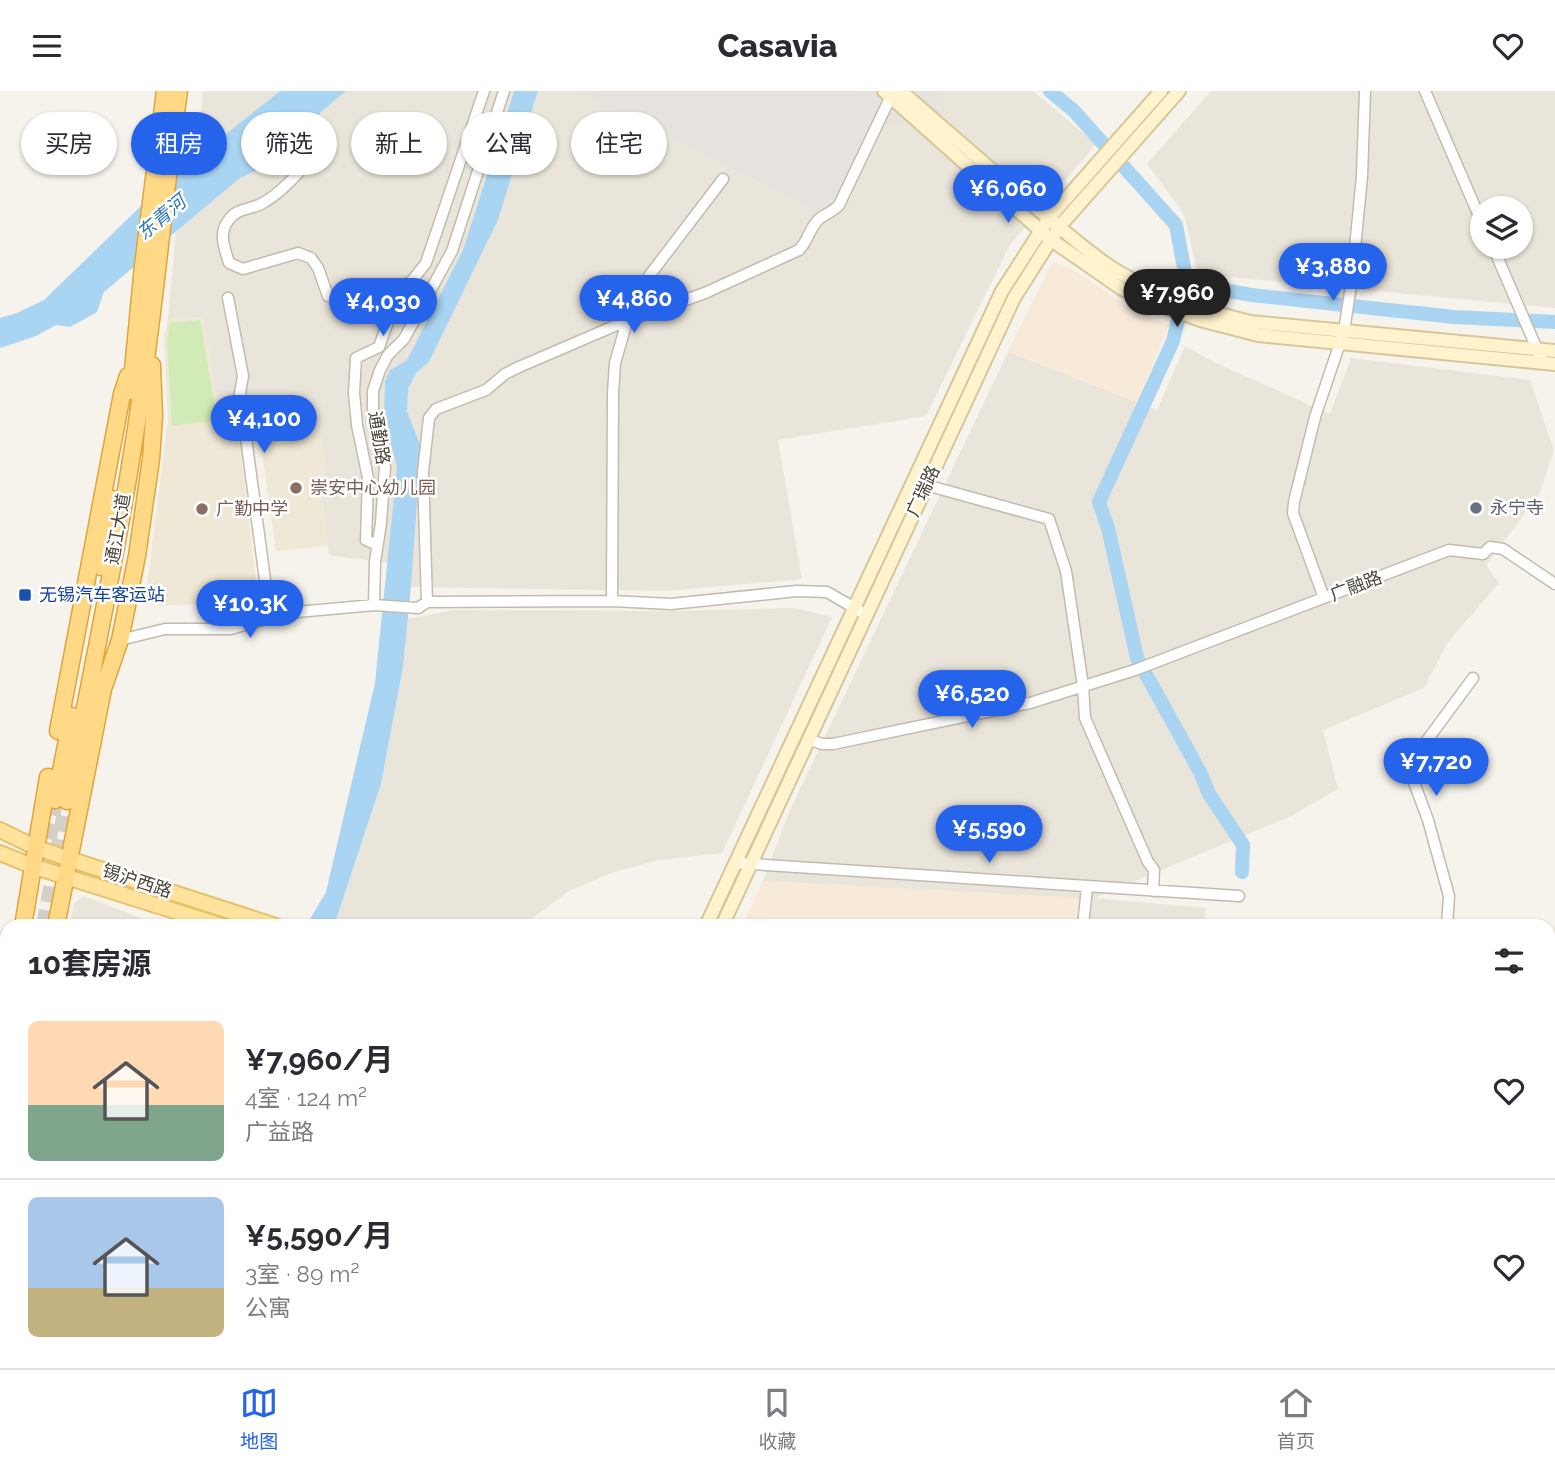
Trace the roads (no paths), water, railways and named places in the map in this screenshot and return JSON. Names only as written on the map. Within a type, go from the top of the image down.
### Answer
[{"type":"highway","name":"通江大道","points":[[165,91],[143,266],[130,403],[61,800],[118,532],[149,338],[167,169],[179,91]]},
{"type":"highway","points":[[57,919],[103,689],[120,640],[137,556],[151,459],[155,390],[149,338]]},
{"type":"highway","points":[[24,919],[35,847],[122,394],[135,353]]},
{"type":"highway","points":[[35,919],[37,907]]},
{"type":"main road","name":"广瑞路","points":[[709,919],[860,611],[926,485],[1014,297],[1050,239],[1054,223],[1091,171],[1161,91]]},
{"type":"main road","name":"广瑞路","points":[[725,919],[808,739],[860,611],[1002,291],[1039,231],[1054,223],[1101,181],[1179,91]]},
{"type":"main road","points":[[892,93],[1054,223],[1117,271],[1166,302]]},
{"type":"main road","points":[[892,93],[1039,231],[1122,289],[1258,335],[1549,363]]},
{"type":"main road","points":[[1202,316],[1344,331],[1535,343],[1555,351]]},
{"type":"main road","name":"锡沪西路","points":[[0,830],[67,867],[204,919]]},
{"type":"main road","name":"锡沪西路","points":[[0,852],[32,866],[67,867],[251,919]]},
{"type":"street","points":[[377,545],[366,540],[368,478],[357,425],[354,393],[356,358],[379,347],[395,302],[426,263],[484,91]]},
{"type":"street","name":"通勤路","points":[[373,605],[385,467],[373,412],[373,391],[388,355],[404,339],[452,251],[504,91]]},
{"type":"street","points":[[1324,598],[1293,513],[1315,417],[1344,331],[1362,176],[1364,91]]},
{"type":"street","points":[[1425,91],[1470,196]]},
{"type":"street","points":[[422,605],[422,472],[429,418],[436,409],[486,390],[519,367],[626,321],[705,293],[799,250],[808,241],[818,220],[839,205],[892,93]]},
{"type":"street","points":[[296,175],[261,204],[238,211],[227,222],[222,238],[229,263],[243,269],[298,253],[311,258],[318,268],[328,296],[343,301],[366,299],[410,282]]},
{"type":"street","points":[[612,601],[612,393],[615,363],[626,321],[632,304],[649,276],[723,179]]},
{"type":"street","points":[[442,221],[460,227]]},
{"type":"street","points":[[1498,259],[1535,343],[1549,363]]},
{"type":"street","points":[[228,298],[243,376],[240,393],[270,617]]},
{"type":"street","points":[[926,485],[1049,519],[1066,571],[1083,686],[1085,718],[1148,862],[1154,870],[1153,891]]},
{"type":"street","name":"广融路","points":[[1083,686],[1135,670],[1449,550],[1483,554],[1490,547],[1503,549],[1555,584]]},
{"type":"street","points":[[120,640],[165,629],[231,629],[270,617],[373,605],[612,601],[671,604],[797,591],[827,592],[860,611]]},
{"type":"street","points":[[1448,919],[1450,896],[1428,820],[1408,766],[1473,678]]},
{"type":"street","points":[[808,739],[822,744],[833,744],[1030,703],[1083,686]]},
{"type":"street","points":[[736,863],[1239,896]]},
{"type":"street","points":[[1084,919],[1087,887]]},
{"type":"water","points":[[280,91],[346,91],[321,112],[254,112]]},
{"type":"water","points":[[514,91],[538,91],[531,112],[507,112]]},
{"type":"water","name":"东青河","points":[[241,122],[241,175],[247,175],[104,292],[97,312],[70,327],[56,325],[36,336],[0,348],[0,318],[44,300],[140,207],[177,175],[227,175],[227,133]]},
{"type":"water","points":[[487,175],[512,175],[498,220],[429,362],[416,373],[408,389],[407,411],[421,447],[403,667],[381,784],[336,919],[310,919],[326,892],[375,683],[397,467],[384,419],[385,381],[390,370],[407,360],[463,250]]},
{"type":"waterway","points":[[1050,91],[1074,111],[1176,225],[1187,284],[1173,341],[1099,502],[1108,528],[1137,658],[1200,772],[1209,794],[1243,845],[1242,872]]},
{"type":"waterway","points":[[1187,284],[1252,295],[1454,317],[1555,322]]},
{"type":"tunnel","points":[[45,863],[55,800]]},
{"type":"tunnel","points":[[45,919],[67,801]]},
{"type":"place","name":"崇安中心幼儿园","points":[[296,488]]},
{"type":"place","name":"永宁寺","points":[[1476,508]]},
{"type":"place","name":"广勤中学","points":[[202,509]]},
{"type":"place","name":"无锡汽车客运站","points":[[25,595]]}]
